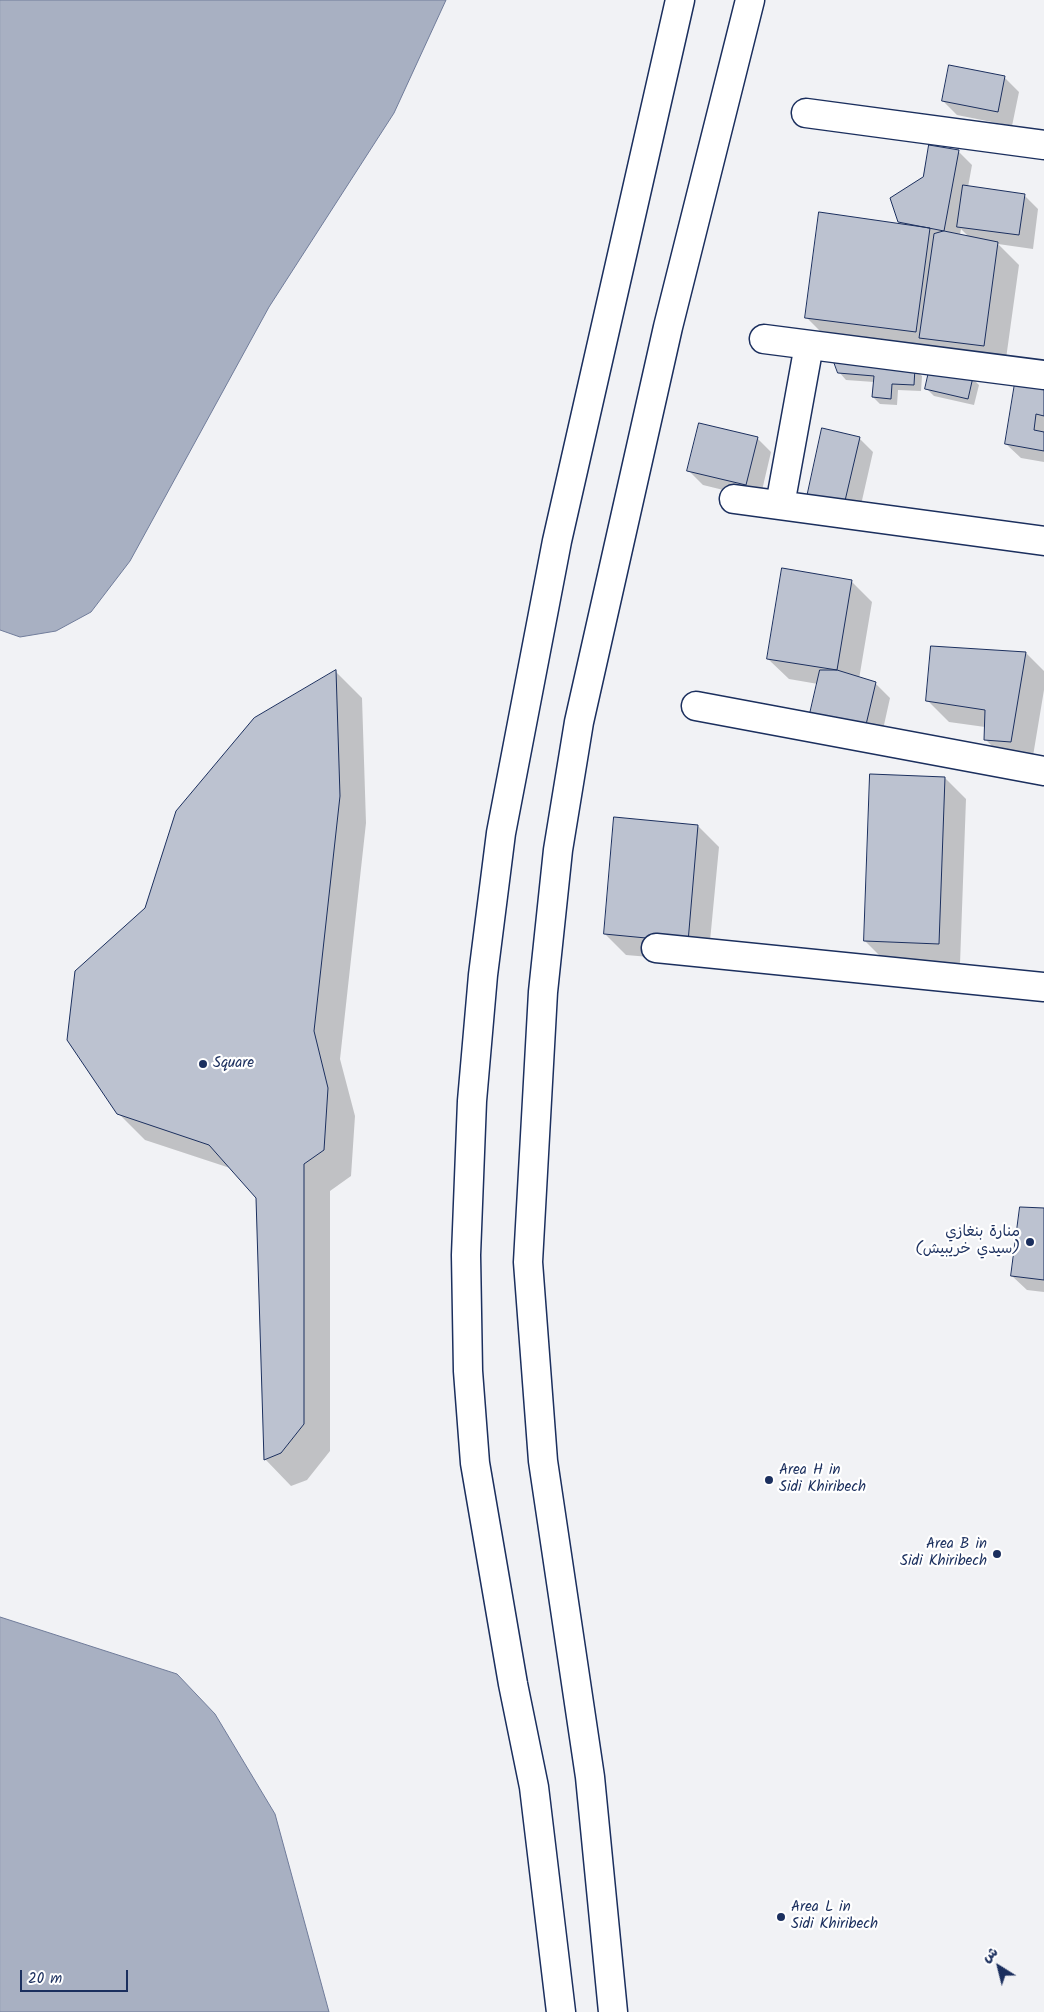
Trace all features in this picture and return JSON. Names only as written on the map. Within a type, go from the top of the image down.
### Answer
[{"type":"main road","points":[[561,2012],[534,1787],[513,1684],[475,1463],[468,1371],[466,1255],[472,1101],[483,976],[501,832],[557,541],[680,0]]},
{"type":"main road","points":[[612,2012],[590,1777],[543,1461],[528,1262],[534,1117],[543,992],[558,850],[579,722],[668,327],[750,0]]},
{"type":"main road","points":[[806,113],[1044,145]]},
{"type":"main road","points":[[764,339],[1044,375]]},
{"type":"main road","points":[[780,504],[809,345]]},
{"type":"main road","points":[[734,499],[1044,541]]},
{"type":"main road","points":[[696,706],[1044,770]]},
{"type":"main road","points":[[656,948],[1044,987]]},
{"type":"water","points":[[0,0],[446,0],[394,113],[269,307],[130,561],[91,612],[56,631],[20,637],[0,630]]},
{"type":"water","points":[[0,1617],[177,1674],[215,1714],[275,1814],[329,2012],[0,2012]]},
{"type":"building","points":[[949,65],[1005,76],[998,112],[942,101]]},
{"type":"building","points":[[929,145],[959,150],[944,231],[898,222],[890,198],[923,177]]},
{"type":"building","points":[[963,185],[1025,194],[1019,235],[957,227]]},
{"type":"building","points":[[819,212],[930,228],[916,332],[805,318]]},
{"type":"building","points":[[944,231],[998,242],[984,346],[919,338],[934,234]]},
{"type":"building","points":[[834,362],[915,368],[914,385],[892,384],[891,399],[872,397],[874,376],[838,373]]},
{"type":"building","points":[[930,367],[973,377],[968,399],[925,389]]},
{"type":"building","points":[[1016,377],[1044,382],[1044,416],[1036,414],[1034,430],[1044,432],[1044,451],[1005,444]]},
{"type":"building","points":[[699,423],[758,437],[746,485],[687,471]]},
{"type":"building","points":[[822,428],[860,437],[844,505],[807,497]]},
{"type":"building","points":[[782,568],[852,580],[837,670],[767,659]]},
{"type":"building","points":[[931,646],[1026,652],[1011,742],[984,740],[985,710],[926,701]]},
{"type":"building","name":"Square","points":[[336,670],[340,796],[314,1031],[328,1088],[324,1150],[304,1164],[304,1424],[281,1453],[264,1460],[256,1198],[209,1145],[117,1114],[67,1040],[75,971],[145,908],[176,811],[254,718]]},
{"type":"building","points":[[820,670],[837,670],[876,682],[865,729],[809,718]]},
{"type":"building","points":[[870,774],[945,777],[939,944],[864,941]]},
{"type":"building","points":[[614,817],[698,825],[688,942],[604,934]]},
{"type":"building","name":"منارة بنغازي (سيدي خريبيش)","points":[[1020,1207],[1044,1208],[1044,1280],[1011,1276]]},
{"type":"place","name":"Square","points":[[203,1064]]},
{"type":"place","name":"منارة بنغازي (سيدي خريبيش)","points":[[1030,1242]]},
{"type":"place","name":"Area H in Sidi Khiribech","points":[[769,1480]]},
{"type":"place","name":"Area B in Sidi Khiribech","points":[[997,1554]]},
{"type":"place","name":"Area L in Sidi Khiribech","points":[[781,1917]]}]
